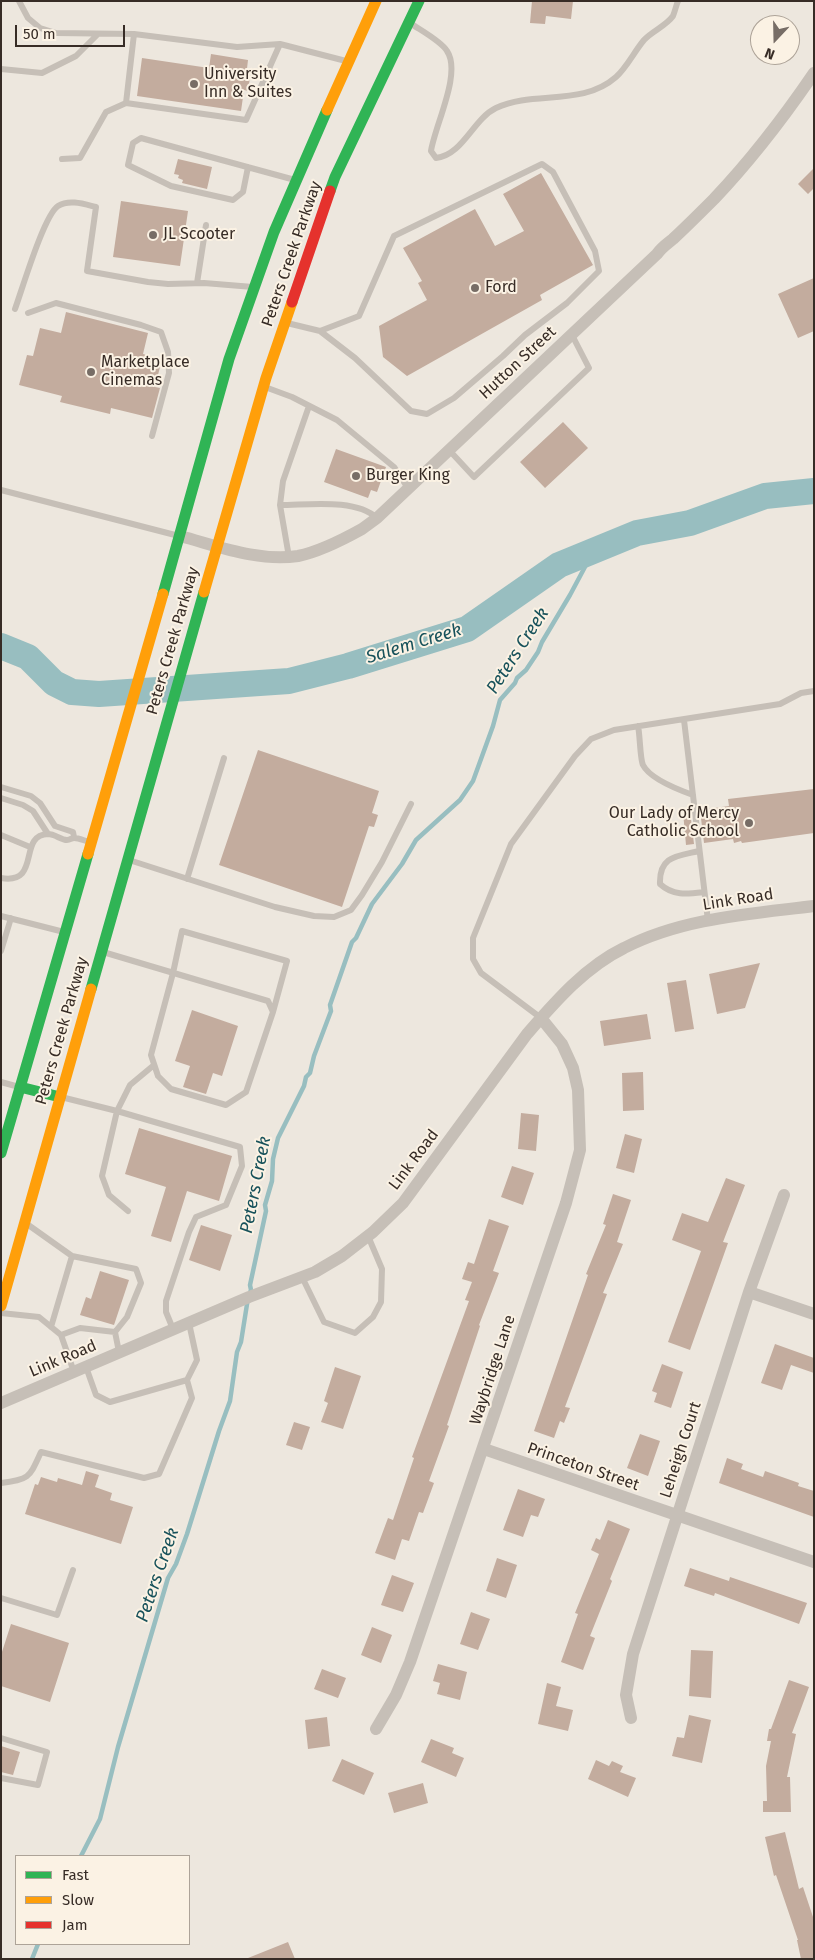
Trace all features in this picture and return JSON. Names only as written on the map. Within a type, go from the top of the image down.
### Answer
[{"type":"main road","name":"Peters Creek Parkway","points":[[1,1153],[180,536],[229,359],[274,232],[376,1]]},
{"type":"main road","name":"Peters Creek Parkway","points":[[1,1306],[163,733],[264,387],[335,177],[419,1]]},
{"type":"main road","points":[[20,1088],[60,1097]]},
{"type":"street","name":"Hutton Street","points":[[180,536],[264,557],[289,557],[301,555],[345,538],[362,529],[572,335],[715,198],[759,148],[792,106],[814,73]]},
{"type":"street","name":"Link Road","points":[[1,1403],[248,1297],[316,1272],[342,1256],[368,1236],[403,1203],[521,1042],[569,988],[600,962],[623,948],[679,926],[814,906]]},
{"type":"street","name":"Waybridge Lane","points":[[376,1729],[396,1695],[410,1662],[484,1450],[566,1204],[580,1150],[578,1090],[574,1068],[562,1044],[541,1018]]},
{"type":"street","name":"Leheigh Court","points":[[631,1718],[626,1695],[633,1654],[749,1292],[784,1195]]},
{"type":"street","points":[[749,1292],[814,1314]]},
{"type":"street","name":"Princeton Street","points":[[484,1450],[814,1562]]},
{"type":"lane","points":[[19,1],[28,18],[40,28],[56,33],[134,34],[237,47],[280,44],[348,61]]},
{"type":"lane","points":[[409,22],[447,50],[452,66],[449,88],[433,138],[431,151],[436,158],[445,157],[461,143],[482,117],[496,108],[519,100],[566,97],[594,91],[616,77],[646,38],[672,17],[678,1]]},
{"type":"lane","points":[[1,68],[42,73],[76,56],[98,34]]},
{"type":"lane","points":[[126,102],[134,34]]},
{"type":"lane","points":[[62,159],[80,158],[106,112],[126,102],[246,120],[280,44]]},
{"type":"lane","points":[[248,167],[243,192],[233,200],[171,186],[128,165],[133,143],[141,138],[296,180]]},
{"type":"lane","points":[[285,322],[320,331],[354,358],[411,411],[428,414],[454,398],[525,335],[567,302],[599,271],[595,251],[553,172],[542,164],[394,236],[358,316],[320,331]]},
{"type":"lane","points":[[15,309],[53,212],[59,205],[73,202],[96,207],[87,271],[168,284],[197,283],[254,287]]},
{"type":"lane","points":[[197,283],[206,225]]},
{"type":"lane","points":[[28,313],[56,303],[161,332],[168,352],[170,373],[152,436]]},
{"type":"lane","points":[[449,450],[474,477],[589,368],[572,335]]},
{"type":"lane","points":[[264,387],[337,420],[394,466],[408,488]]},
{"type":"lane","points":[[289,557],[280,505],[283,481],[309,406]]},
{"type":"lane","points":[[1,490],[180,536]]},
{"type":"lane","points":[[280,505],[350,506],[364,509],[376,518]]},
{"type":"lane","points":[[541,1018],[481,973],[473,958],[473,938],[511,844],[575,756],[590,739],[614,730],[780,704],[801,693],[814,691]]},
{"type":"lane","points":[[684,720],[708,921]]},
{"type":"lane","points":[[638,726],[643,765],[656,777],[678,790],[693,794]]},
{"type":"lane","points":[[187,879],[224,758]]},
{"type":"lane","points":[[1,787],[31,796],[40,803],[55,826],[73,832],[74,838]]},
{"type":"lane","points":[[1,798],[23,805],[33,811],[48,834]]},
{"type":"lane","points":[[128,860],[275,907],[314,916],[334,917],[351,910],[362,895],[382,862],[410,804]]},
{"type":"lane","points":[[1,878],[14,880],[21,876],[26,869],[30,847],[40,837],[48,834],[67,840],[74,838],[91,842]]},
{"type":"lane","points":[[1,835],[30,847]]},
{"type":"lane","points":[[700,851],[674,857],[666,861],[660,872],[660,884],[668,891],[676,894],[704,891]]},
{"type":"lane","points":[[1,916],[65,933]]},
{"type":"lane","points":[[1,951],[11,918]]},
{"type":"lane","points":[[182,931],[287,961],[273,1012],[246,1092],[226,1105],[170,1090],[158,1076],[151,1055],[182,931]]},
{"type":"lane","points":[[102,952],[268,1001],[273,1012]]},
{"type":"lane","points":[[128,1211],[109,1195],[102,1176],[117,1111],[130,1085],[154,1065]]},
{"type":"lane","points":[[1,1082],[20,1088]]},
{"type":"lane","points":[[60,1097],[240,1146],[242,1166],[226,1205],[196,1217],[189,1232],[166,1301],[166,1312],[173,1329]]},
{"type":"lane","points":[[25,1222],[72,1256],[136,1269],[141,1283],[127,1317],[115,1332],[119,1352]]},
{"type":"lane","points":[[302,1277],[324,1322],[355,1333],[373,1317],[381,1302],[382,1269],[368,1236]]},
{"type":"lane","points":[[51,1327],[72,1256]]},
{"type":"lane","points":[[1,1313],[39,1317],[61,1334],[96,1395],[110,1402],[187,1380]]},
{"type":"lane","points":[[1,1483],[23,1480],[32,1471],[41,1452],[144,1478],[159,1474],[192,1398],[187,1380],[198,1360],[189,1322]]},
{"type":"lane","points":[[61,1334],[80,1328],[115,1332]]},
{"type":"lane","points":[[1,1598],[57,1615],[73,1570]]},
{"type":"lane","points":[[1,1738],[46,1752],[38,1785],[1,1778]]},
{"type":"building","points":[[532,1],[573,1],[571,19],[546,16],[545,24],[530,23]]},
{"type":"building","name":"University Inn & Suites","points":[[211,54],[248,60],[246,77],[250,77],[248,91],[244,90],[241,111],[137,96],[142,58],[209,68]]},
{"type":"building","points":[[178,159],[212,167],[207,189],[182,183],[183,180],[178,178],[179,175],[174,174]]},
{"type":"building","points":[[814,168],[814,188],[808,194],[798,184]]},
{"type":"building","points":[[541,173],[593,265],[540,295],[542,300],[407,376],[383,357],[379,326],[427,300],[418,283],[422,281],[403,248],[475,209],[495,246],[524,231],[503,194]]},
{"type":"building","points":[[121,201],[188,211],[180,266],[113,257]]},
{"type":"building","points":[[814,278],[814,331],[798,338],[778,294]]},
{"type":"building","name":"Marketplace Cinemas","points":[[66,312],[148,333],[143,354],[162,359],[155,387],[160,388],[152,418],[111,408],[110,414],[60,402],[62,396],[19,385],[27,355],[33,356],[40,328],[61,333]]},
{"type":"building","points":[[563,422],[588,448],[545,488],[520,462]]},
{"type":"building","points":[[336,449],[386,467],[377,492],[371,490],[368,498],[324,482]]},
{"type":"building","points":[[258,750],[379,791],[372,813],[378,815],[374,827],[369,826],[342,907],[219,865]]},
{"type":"building","name":"Our Lady of Mercy Catholic School","points":[[814,789],[814,833],[742,843],[741,841],[734,843],[733,839],[704,843],[700,810],[729,806],[728,799]]},
{"type":"building","points":[[690,811],[694,844],[686,845],[683,812]]},
{"type":"building","points":[[760,963],[745,1008],[717,1014],[709,974]]},
{"type":"building","points":[[686,980],[694,1029],[675,1032],[667,983]]},
{"type":"building","points":[[192,1010],[238,1026],[222,1076],[213,1073],[206,1094],[183,1087],[190,1066],[175,1061]]},
{"type":"building","points":[[647,1014],[651,1039],[604,1046],[600,1021]]},
{"type":"building","points":[[643,1072],[644,1110],[623,1111],[622,1073]]},
{"type":"building","points":[[521,1113],[539,1115],[536,1151],[518,1149]]},
{"type":"building","points":[[139,1128],[232,1156],[219,1201],[187,1191],[171,1242],[151,1236],[166,1187],[125,1174]]},
{"type":"building","points":[[625,1134],[642,1139],[634,1173],[616,1168]]},
{"type":"building","points":[[512,1166],[534,1173],[523,1205],[501,1197]]},
{"type":"building","points":[[726,1178],[745,1185],[723,1242],[728,1243],[690,1350],[668,1342],[701,1251],[672,1240],[682,1213],[708,1222]]},
{"type":"building","points":[[613,1194],[631,1200],[617,1242],[623,1244],[603,1293],[607,1294],[565,1407],[570,1408],[564,1423],[560,1421],[554,1438],[534,1431],[588,1275],[586,1274],[606,1225],[603,1224]]},
{"type":"building","points":[[489,1219],[509,1226],[493,1271],[499,1273],[479,1325],[447,1425],[449,1426],[429,1481],[434,1483],[423,1513],[419,1512],[409,1541],[402,1539],[395,1560],[375,1553],[388,1518],[393,1520],[414,1458],[412,1457],[469,1301],[465,1300],[472,1282],[462,1279],[468,1262],[474,1264]]},
{"type":"building","points":[[201,1225],[232,1235],[220,1271],[189,1260]]},
{"type":"building","points":[[100,1271],[129,1280],[114,1325],[80,1315],[86,1297],[91,1299]]},
{"type":"building","points":[[775,1344],[814,1358],[814,1373],[791,1365],[782,1390],[761,1383]]},
{"type":"building","points":[[662,1364],[683,1372],[671,1408],[654,1402],[657,1393],[652,1391]]},
{"type":"building","points":[[335,1367],[361,1376],[343,1429],[321,1422],[328,1403],[324,1401]]},
{"type":"building","points":[[294,1422],[310,1427],[302,1450],[286,1445]]},
{"type":"building","points":[[640,1434],[660,1441],[648,1476],[627,1468]]},
{"type":"building","points":[[727,1458],[743,1464],[741,1469],[763,1477],[765,1471],[799,1483],[798,1486],[814,1491],[814,1517],[719,1483]]},
{"type":"building","points":[[86,1471],[99,1475],[95,1487],[112,1493],[110,1500],[133,1507],[121,1544],[25,1514],[35,1484],[38,1485],[41,1477],[57,1482],[58,1478],[82,1485]]},
{"type":"building","points":[[518,1489],[545,1499],[538,1517],[531,1515],[523,1537],[503,1530]]},
{"type":"building","points":[[608,1520],[630,1529],[590,1636],[595,1638],[583,1670],[561,1662],[578,1614],[575,1613],[599,1554],[591,1550],[596,1538],[600,1540]]},
{"type":"building","points":[[497,1558],[517,1565],[506,1598],[486,1591]]},
{"type":"building","points":[[690,1568],[729,1581],[730,1577],[807,1603],[799,1624],[715,1593],[714,1596],[684,1586]]},
{"type":"building","points":[[392,1575],[414,1583],[403,1612],[381,1605]]},
{"type":"building","points":[[471,1612],[490,1619],[478,1650],[460,1644]]},
{"type":"building","points":[[11,1624],[69,1643],[50,1702],[1,1686],[1,1655]]},
{"type":"building","points":[[372,1627],[392,1635],[381,1663],[361,1655]]},
{"type":"building","points":[[691,1650],[713,1651],[711,1698],[689,1696]]},
{"type":"building","points":[[438,1664],[467,1672],[460,1700],[437,1694],[440,1683],[433,1681]]},
{"type":"building","points":[[322,1669],[346,1678],[338,1698],[314,1689]]},
{"type":"building","points":[[789,1680],[809,1687],[792,1733],[796,1734],[787,1777],[790,1777],[791,1812],[763,1812],[763,1801],[767,1801],[766,1766],[771,1741],[767,1741],[769,1729],[771,1729]]},
{"type":"building","points":[[547,1683],[561,1687],[556,1706],[573,1710],[568,1731],[538,1724]]},
{"type":"building","points":[[689,1715],[711,1720],[702,1763],[672,1756],[677,1737],[684,1738]]},
{"type":"building","points":[[327,1717],[330,1746],[308,1749],[305,1720]]},
{"type":"building","points":[[431,1739],[454,1748],[452,1753],[464,1758],[456,1777],[421,1762]]},
{"type":"building","points":[[1,1746],[20,1752],[13,1775],[1,1772]]},
{"type":"building","points":[[342,1759],[374,1773],[364,1795],[332,1781]]},
{"type":"building","points":[[596,1760],[609,1766],[612,1761],[623,1766],[620,1772],[636,1778],[628,1797],[588,1779]]},
{"type":"building","points":[[423,1783],[428,1803],[394,1813],[388,1793]]},
{"type":"building","points":[[785,1832],[799,1889],[803,1887],[814,1920],[814,1959],[801,1959],[798,1940],[776,1875],[774,1876],[765,1837]]},
{"type":"building","points":[[288,1942],[295,1959],[248,1958]]},
{"type":"waterway","name":"Salem Creek","points":[[1,646],[28,657],[54,683],[72,692],[99,694],[289,681],[348,666],[467,629],[559,565],[637,533],[690,523],[765,496],[814,491]]},
{"type":"waterway","name":"Peters Creek","points":[[82,1855],[100,1819],[118,1747],[168,1578],[176,1564],[187,1534],[230,1401],[237,1352],[241,1342],[251,1290],[250,1285],[266,1211],[265,1205],[272,1181],[273,1159],[278,1138],[304,1086],[306,1077],[310,1073],[314,1056],[331,1011],[330,1005],[352,942],[356,938],[372,904],[402,864],[416,840],[460,800],[473,781],[493,726],[500,700],[517,678],[526,670],[538,652],[594,550]]},
{"type":"waterway","name":"Peters Creek","points":[[32,1959],[38,1945]]},
{"type":"traffic: fast","points":[[330,191],[419,1]]},
{"type":"traffic: fast","points":[[163,594],[229,359],[274,232],[327,110]]},
{"type":"traffic: fast","points":[[91,989],[204,592]]},
{"type":"traffic: fast","points":[[1,1153],[88,854]]},
{"type":"traffic: fast","points":[[20,1087],[60,1097]]},
{"type":"traffic: slow","points":[[327,110],[376,1]]},
{"type":"traffic: slow","points":[[204,592],[266,378],[292,302]]},
{"type":"traffic: slow","points":[[88,854],[163,594]]},
{"type":"traffic: slow","points":[[1,1306],[91,989]]},
{"type":"traffic: jam","points":[[292,302],[330,191]]},
{"type":"place","name":"University Inn & Suites","points":[[194,84]]},
{"type":"place","name":"JL Scooter","points":[[153,235]]},
{"type":"place","name":"Ford","points":[[475,288]]},
{"type":"place","name":"Marketplace Cinemas","points":[[91,372]]},
{"type":"place","name":"Burger King","points":[[356,476]]},
{"type":"place","name":"Our Lady of Mercy Catholic School","points":[[749,823]]}]
